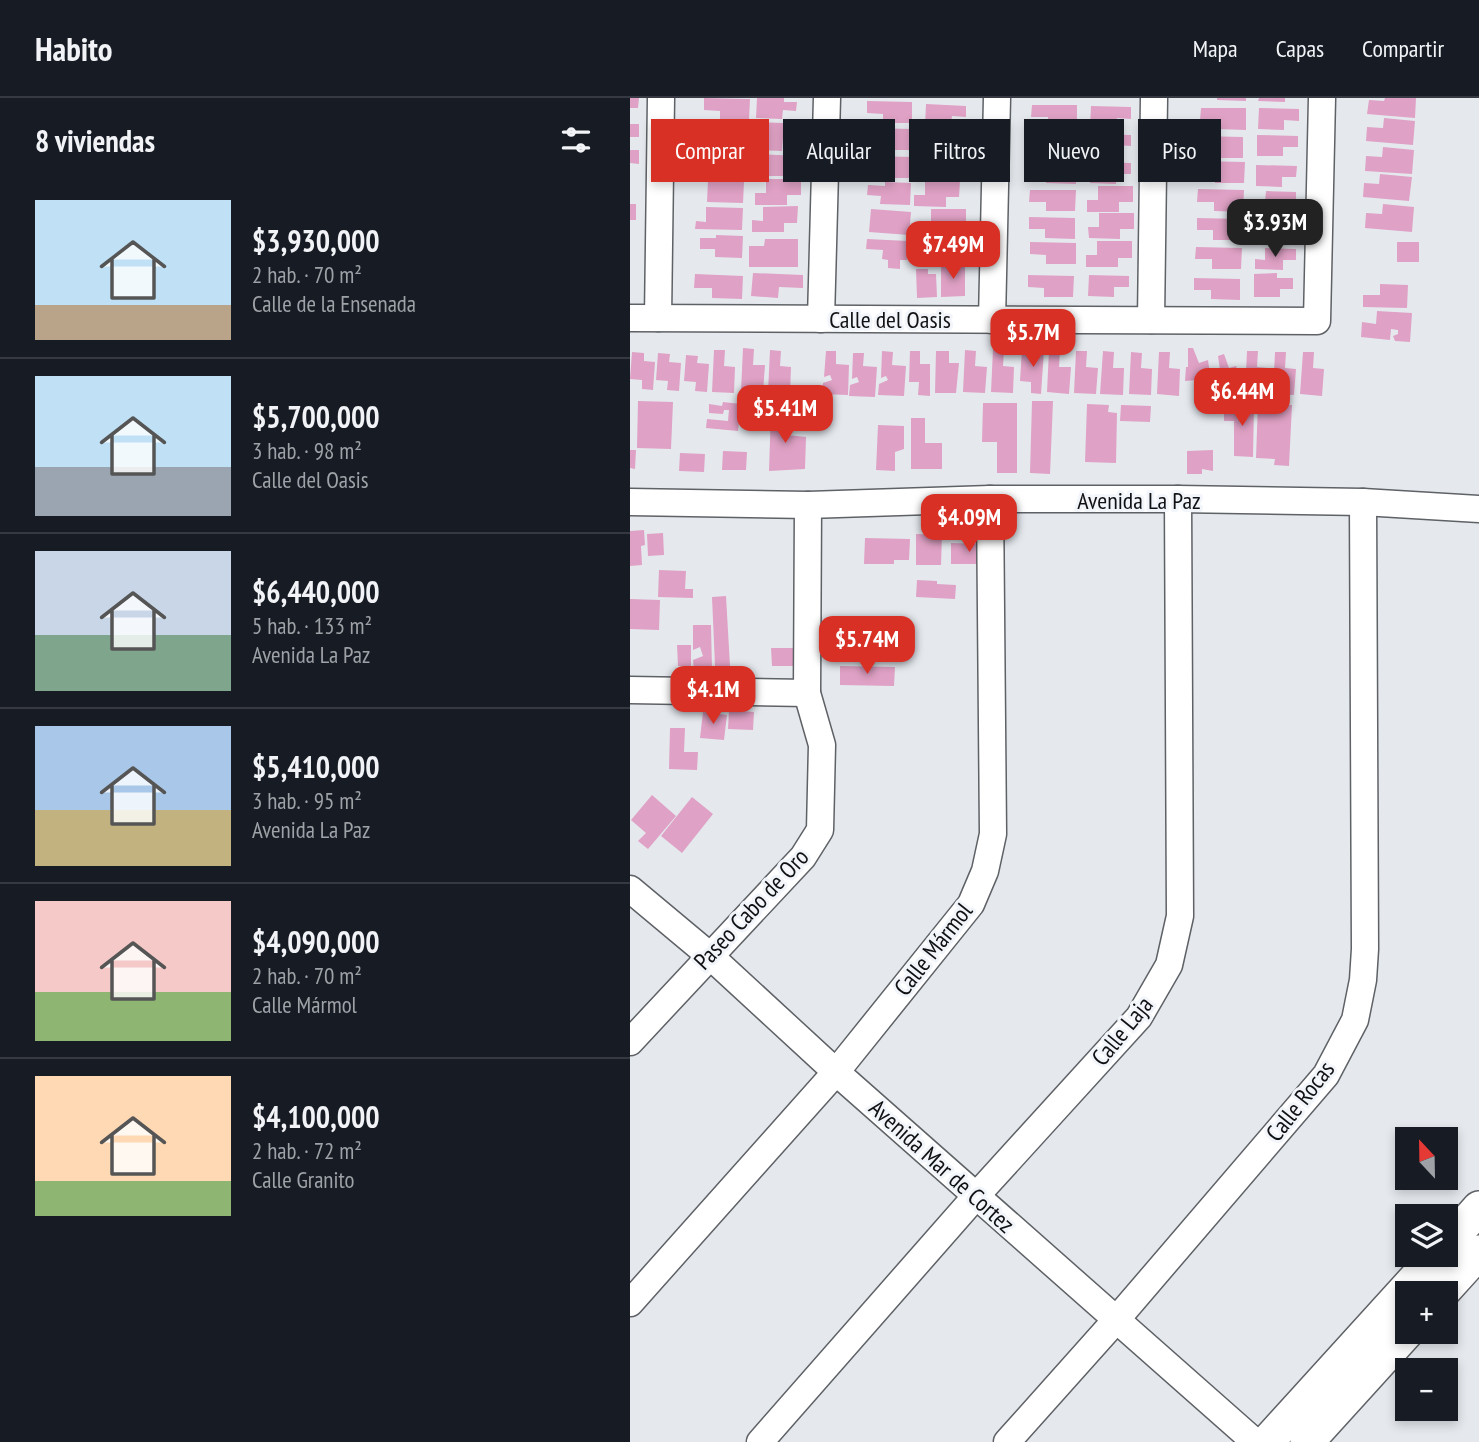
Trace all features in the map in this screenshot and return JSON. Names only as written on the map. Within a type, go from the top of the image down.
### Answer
[{"type":"street","points":[[658,318],[661,98]]},
{"type":"street","points":[[821,319],[827,98]]},
{"type":"street","points":[[992,320],[997,98]]},
{"type":"street","points":[[1151,320],[1154,98]]},
{"type":"street","name":"Calle del Oasis","points":[[630,318],[1317,321],[1322,98]]},
{"type":"street","name":"Avenida La Paz","points":[[630,502],[808,505],[990,499],[1178,499],[1363,502],[1479,509]]},
{"type":"street","name":"Calle Mármol","points":[[630,1303],[836,1072],[971,904],[985,871],[993,834],[990,499]]},
{"type":"street","name":"Calle Laja","points":[[760,1442],[976,1196],[1139,1017],[1169,965],[1180,916],[1178,499]]},
{"type":"street","name":"Calle Rocas","points":[[1007,1442],[1116,1320],[1326,1075],[1355,1020],[1363,980],[1365,949],[1363,502]]},
{"type":"street","name":"Paseo Cabo de Oro","points":[[630,1042],[803,857],[820,830],[822,745],[807,693],[808,505]]},
{"type":"street","points":[[630,690],[807,693]]},
{"type":"street","name":"Avenida Mar de Cortez","points":[[630,890],[709,955],[836,1072],[1255,1442]]},
{"type":"street","points":[[1458,1232],[1479,1208]]},
{"type":"street","points":[[1453,1281],[1479,1252]]},
{"type":"street","points":[[1267,1442],[1426,1267]]},
{"type":"street","points":[[1307,1442],[1396,1344]]},
{"type":"building","points":[[630,98],[639,98],[638,108],[630,108]]},
{"type":"building","points":[[704,98],[750,99],[749,119],[720,119],[720,111],[704,110]]},
{"type":"building","points":[[757,98],[784,98],[784,102],[797,102],[796,111],[783,110],[782,119],[756,118]]},
{"type":"building","points":[[1246,98],[1246,101],[1217,100]]},
{"type":"building","points":[[1259,98],[1285,98],[1285,102],[1258,101]]},
{"type":"building","points":[[1385,98],[1416,98],[1415,118],[1367,114],[1369,100],[1384,101]]},
{"type":"building","points":[[867,101],[912,102],[912,119],[909,119],[909,123],[895,123],[895,119],[883,119],[883,114],[867,113]]},
{"type":"building","points":[[926,104],[966,106],[966,117],[925,119]]},
{"type":"building","points":[[1032,105],[1077,105],[1077,119],[1031,117]]},
{"type":"building","points":[[1091,106],[1131,107],[1131,119],[1090,119]]},
{"type":"building","points":[[1201,108],[1246,108],[1246,130],[1221,129],[1221,119],[1200,119]]},
{"type":"building","points":[[1259,108],[1299,109],[1299,121],[1284,120],[1284,130],[1258,129]]},
{"type":"building","points":[[1384,118],[1415,121],[1413,145],[1366,141],[1367,127],[1383,128]]},
{"type":"building","points":[[769,123],[783,123],[782,151],[769,151]]},
{"type":"building","points":[[630,124],[639,124],[639,137],[630,137]]},
{"type":"building","points":[[895,129],[909,129],[909,150],[895,150]]},
{"type":"building","points":[[1124,135],[1131,135],[1131,146],[1124,146]]},
{"type":"building","points":[[1257,135],[1298,136],[1298,147],[1283,147],[1283,156],[1257,156]]},
{"type":"building","points":[[1221,137],[1243,137],[1243,158],[1221,158]]},
{"type":"building","points":[[1383,147],[1414,150],[1412,174],[1365,171],[1366,156],[1382,157]]},
{"type":"building","points":[[630,150],[639,150],[639,164],[630,163]]},
{"type":"building","points":[[769,155],[783,155],[783,176],[769,176]]},
{"type":"building","points":[[895,157],[909,157],[909,178],[895,178]]},
{"type":"building","points":[[1221,161],[1245,162],[1244,183],[1215,183],[1221,182]]},
{"type":"building","points":[[1124,163],[1131,163],[1131,174],[1124,174]]},
{"type":"building","points":[[1256,165],[1297,166],[1296,177],[1282,177],[1282,187],[1256,186]]},
{"type":"building","points":[[1380,174],[1412,177],[1409,201],[1363,197],[1364,183],[1379,184]]},
{"type":"building","points":[[769,179],[801,182],[801,195],[787,195],[787,205],[755,205],[755,193],[766,193],[766,182],[769,182]]},
{"type":"building","points":[[708,182],[744,182],[743,203],[707,202]]},
{"type":"building","points":[[885,182],[911,183],[910,205],[880,204],[881,196],[867,195],[868,185],[885,186]]},
{"type":"building","points":[[925,182],[960,182],[959,197],[946,197],[946,207],[914,206],[914,195],[925,195]]},
{"type":"building","points":[[1076,182],[1076,184],[1046,183]]},
{"type":"building","points":[[1116,182],[1116,184],[1090,183]]},
{"type":"building","points":[[1098,186],[1133,186],[1133,202],[1119,202],[1119,212],[1087,212],[1087,200],[1098,200]]},
{"type":"building","points":[[1198,189],[1244,190],[1243,212],[1214,211],[1214,202],[1197,202]]},
{"type":"building","points":[[1030,190],[1076,190],[1075,211],[1046,211],[1046,202],[1029,202]]},
{"type":"building","points":[[1266,191],[1296,192],[1296,203],[1283,203],[1283,213],[1255,211],[1256,202],[1265,202]]},
{"type":"building","points":[[630,204],[636,204],[636,220],[630,220]]},
{"type":"building","points":[[1383,204],[1414,207],[1412,232],[1365,228],[1366,213],[1382,214]]},
{"type":"building","points":[[798,206],[797,223],[784,223],[784,232],[752,232],[752,220],[763,221],[763,207]]},
{"type":"building","points":[[706,207],[743,208],[742,230],[695,229],[696,221],[706,222]]},
{"type":"building","points":[[871,209],[911,212],[909,235],[869,232]]},
{"type":"building","points":[[931,209],[966,209],[966,225],[952,225],[952,235],[920,235],[920,223],[931,223]]},
{"type":"building","points":[[1099,213],[1134,213],[1134,229],[1120,229],[1120,239],[1089,238],[1088,227],[1099,227]]},
{"type":"building","points":[[1029,217],[1075,218],[1075,239],[1045,238],[1045,229],[1029,229]]},
{"type":"building","points":[[1197,218],[1243,219],[1242,240],[1213,240],[1213,230],[1197,230]]},
{"type":"building","points":[[1267,221],[1298,221],[1297,232],[1285,232],[1284,242],[1256,241],[1257,231],[1266,232]]},
{"type":"building","points":[[716,235],[743,236],[742,258],[715,257],[715,249],[700,249],[700,238],[716,238]]},
{"type":"building","points":[[765,239],[798,239],[798,267],[749,267],[749,246],[764,246]]},
{"type":"building","points":[[867,239],[908,241],[907,260],[900,260],[900,269],[888,268],[888,260],[882,259],[883,250],[866,249]]},
{"type":"building","points":[[930,239],[965,239],[965,255],[951,255],[951,264],[919,264],[919,253],[930,253]]},
{"type":"building","points":[[1097,241],[1132,241],[1132,258],[1118,258],[1118,267],[1086,267],[1086,255],[1097,255]]},
{"type":"building","points":[[1030,242],[1076,243],[1076,264],[1046,264],[1046,255],[1030,254]]},
{"type":"building","points":[[1397,242],[1419,242],[1419,262],[1397,262]]},
{"type":"building","points":[[1196,247],[1242,248],[1241,269],[1212,269],[1212,259],[1195,259]]},
{"type":"building","points":[[1265,248],[1296,249],[1296,260],[1283,260],[1283,270],[1255,269],[1255,259],[1265,260]]},
{"type":"building","points":[[965,266],[965,296],[941,297],[941,267]]},
{"type":"building","points":[[916,269],[928,269],[928,274],[936,274],[937,297],[917,298]]},
{"type":"building","points":[[753,273],[803,275],[803,288],[779,287],[778,298],[751,296]]},
{"type":"building","points":[[1277,273],[1277,278],[1293,278],[1293,289],[1280,289],[1280,297],[1254,297],[1254,274]]},
{"type":"building","points":[[695,274],[743,276],[742,299],[712,298],[712,288],[694,288]]},
{"type":"building","points":[[1028,275],[1074,276],[1073,297],[1044,297],[1044,288],[1028,287]]},
{"type":"building","points":[[1089,275],[1129,276],[1129,287],[1114,287],[1114,297],[1088,296]]},
{"type":"building","points":[[1194,278],[1240,279],[1240,300],[1211,299],[1211,290],[1194,290]]},
{"type":"building","points":[[1380,284],[1408,285],[1407,308],[1363,307],[1363,295],[1380,295]]},
{"type":"building","points":[[1377,311],[1412,313],[1410,342],[1395,341],[1393,336],[1398,334],[1398,330],[1391,329],[1390,340],[1361,337],[1362,322],[1376,324]]},
{"type":"building","points":[[743,348],[754,349],[753,365],[765,365],[763,392],[741,391]]},
{"type":"building","points":[[1188,348],[1193,348],[1199,363],[1208,360],[1210,374],[1220,370],[1218,356],[1224,354],[1229,368],[1236,366],[1244,388],[1230,393],[1225,379],[1216,381],[1220,393],[1201,391],[1196,385],[1200,383],[1198,380],[1185,381]]},
{"type":"building","points":[[993,349],[1004,350],[1003,366],[1014,367],[1013,393],[991,392]]},
{"type":"building","points":[[1022,349],[1044,350],[1041,394],[1031,393],[1031,382],[1020,381]]},
{"type":"building","points":[[714,350],[725,350],[724,366],[735,367],[734,393],[712,392]]},
{"type":"building","points":[[770,350],[781,351],[780,366],[791,367],[790,394],[768,392]]},
{"type":"building","points":[[965,350],[976,351],[975,366],[987,367],[985,393],[963,392]]},
{"type":"building","points":[[1049,350],[1060,351],[1059,367],[1071,367],[1069,394],[1047,392]]},
{"type":"building","points":[[826,351],[836,351],[836,364],[849,365],[848,395],[822,394],[823,383],[832,380],[830,375],[824,377]]},
{"type":"building","points":[[882,351],[893,352],[892,365],[906,366],[904,396],[878,395],[879,384],[888,380],[886,376],[881,378]]},
{"type":"building","points":[[910,351],[920,351],[920,364],[930,364],[930,396],[918,395],[919,382],[909,382]]},
{"type":"building","points":[[936,351],[949,351],[949,363],[959,363],[956,393],[935,393]]},
{"type":"building","points":[[1076,351],[1087,351],[1086,367],[1098,368],[1096,394],[1074,393]]},
{"type":"building","points":[[1103,351],[1114,352],[1113,368],[1124,368],[1123,395],[1100,394]]},
{"type":"building","points":[[1247,351],[1258,351],[1257,367],[1268,368],[1267,394],[1245,393]]},
{"type":"building","points":[[632,352],[644,353],[644,361],[655,362],[653,390],[642,389],[642,380],[630,379]]},
{"type":"building","points":[[1131,352],[1142,353],[1141,368],[1152,369],[1151,395],[1129,394]]},
{"type":"building","points":[[1159,352],[1170,352],[1169,368],[1180,369],[1179,396],[1157,394]]},
{"type":"building","points":[[1275,352],[1286,352],[1285,368],[1296,369],[1294,395],[1273,394]]},
{"type":"building","points":[[1303,352],[1314,352],[1313,368],[1324,369],[1322,396],[1300,394]]},
{"type":"building","points":[[658,353],[670,354],[669,362],[681,363],[679,391],[667,390],[668,381],[656,380]]},
{"type":"building","points":[[853,353],[864,353],[863,366],[877,367],[875,397],[849,396],[850,385],[859,382],[857,377],[852,379]]},
{"type":"building","points":[[686,355],[698,356],[697,363],[709,364],[707,392],[695,391],[696,382],[684,381]]},
{"type":"building","points":[[638,401],[673,402],[671,449],[637,448]]},
{"type":"building","points":[[1032,401],[1053,401],[1050,474],[1030,473]]},
{"type":"building","points":[[723,402],[741,404],[738,431],[706,428],[707,419],[728,421],[729,410],[724,410],[723,414],[709,413],[709,404],[722,406]]},
{"type":"building","points":[[983,403],[1017,403],[1017,473],[997,473],[997,442],[982,442]]},
{"type":"building","points":[[1258,403],[1292,405],[1289,466],[1274,465],[1275,459],[1256,458]]},
{"type":"building","points":[[1087,404],[1109,405],[1108,412],[1117,413],[1116,463],[1085,462]]},
{"type":"building","points":[[1121,405],[1151,406],[1150,422],[1120,421]]},
{"type":"building","points":[[1224,405],[1254,405],[1253,457],[1234,456],[1234,421],[1224,421]]},
{"type":"building","points":[[786,409],[787,435],[806,437],[805,469],[769,471],[771,410]]},
{"type":"building","points":[[911,418],[925,418],[925,443],[942,443],[942,469],[911,469]]},
{"type":"building","points":[[878,425],[904,426],[904,449],[895,452],[895,471],[876,470]]},
{"type":"building","points":[[630,450],[636,450],[635,469],[630,468]]},
{"type":"building","points":[[1213,450],[1213,471],[1202,469],[1202,474],[1187,474],[1187,451]]},
{"type":"building","points":[[723,451],[747,452],[746,470],[722,470]]},
{"type":"building","points":[[680,453],[705,454],[704,472],[679,471]]},
{"type":"building","points":[[644,530],[642,565],[630,566],[630,531]]},
{"type":"building","points":[[663,533],[664,555],[648,556],[647,534]]},
{"type":"building","points":[[916,534],[942,535],[941,565],[916,565]]},
{"type":"building","points":[[865,538],[910,539],[909,560],[894,560],[894,564],[864,564]]},
{"type":"building","points":[[951,543],[987,544],[986,564],[951,564]]},
{"type":"building","points":[[659,570],[686,571],[685,589],[693,589],[693,598],[658,597]]},
{"type":"building","points":[[917,580],[956,585],[955,599],[916,597]]},
{"type":"building","points":[[726,596],[730,666],[715,666],[712,597]]},
{"type":"building","points":[[630,599],[660,600],[659,630],[630,629]]},
{"type":"building","points":[[693,625],[711,625],[712,669],[694,670],[693,660],[703,656],[700,647],[693,650]]},
{"type":"building","points":[[677,645],[691,645],[691,666],[678,666]]},
{"type":"building","points":[[771,648],[795,648],[795,666],[772,666]]},
{"type":"building","points":[[840,666],[895,667],[894,686],[840,685]]},
{"type":"building","points":[[729,710],[754,712],[753,730],[728,729]]},
{"type":"building","points":[[703,712],[727,715],[724,740],[700,738]]},
{"type":"building","points":[[670,728],[685,728],[684,752],[698,752],[697,770],[669,769]]},
{"type":"building","points":[[652,795],[676,816],[648,849],[638,841],[646,833],[631,820]]},
{"type":"building","points":[[692,797],[713,814],[682,853],[661,836]]}]
